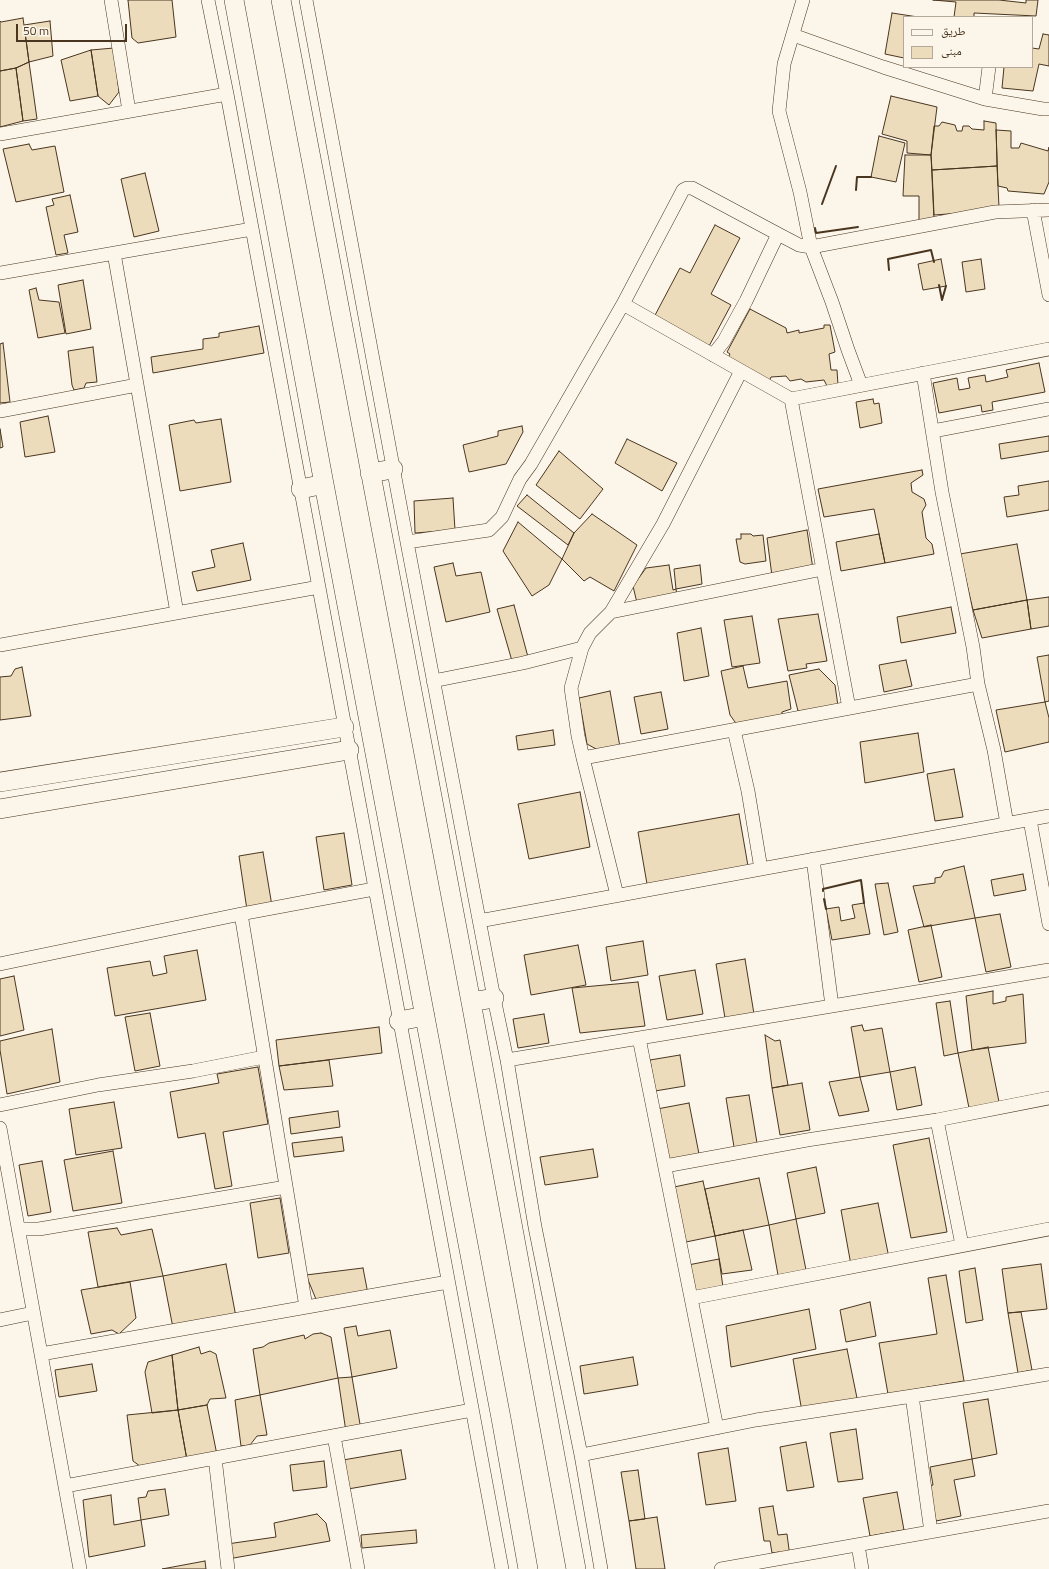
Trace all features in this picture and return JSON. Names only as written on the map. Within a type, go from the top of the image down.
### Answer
[{"type":"main road","points":[[234,0],[424,1016],[501,1418],[528,1569]]},
{"type":"main road","points":[[281,0],[471,1002],[576,1569]]},
{"type":"main road","points":[[370,473],[393,469]]},
{"type":"main road","points":[[301,489],[324,484]]},
{"type":"main road","points":[[0,782],[344,727]]},
{"type":"main road","points":[[0,809],[348,750]]},
{"type":"main road","points":[[471,1002],[494,998]]},
{"type":"main road","points":[[399,1021],[424,1016]]},
{"type":"street","points":[[111,0],[129,111]]},
{"type":"street","points":[[208,0],[227,94],[348,750],[502,1569]]},
{"type":"street","points":[[306,0],[433,681],[494,998],[508,1060],[535,1227],[581,1455],[601,1569]]},
{"type":"street","points":[[803,0],[784,64],[779,111],[800,192],[811,247],[862,385]]},
{"type":"street","points":[[793,35],[884,67],[985,99],[1043,110],[1049,109]]},
{"type":"street","points":[[985,99],[990,68]]},
{"type":"street","points":[[0,134],[227,94]]},
{"type":"street","points":[[407,542],[489,530],[502,517],[520,479],[531,464],[623,304],[684,190],[687,188],[692,188],[799,245],[811,247],[995,212],[1049,210]]},
{"type":"street","points":[[1033,210],[1049,295]]},
{"type":"street","points":[[0,273],[252,229]]},
{"type":"street","points":[[713,355],[724,341],[746,301],[778,234]]},
{"type":"street","points":[[114,253],[177,613]]},
{"type":"street","points":[[623,304],[791,399],[1049,349]]},
{"type":"street","points":[[617,895],[578,736],[571,688],[582,648],[590,633],[611,612],[663,524],[741,371]]},
{"type":"street","points":[[923,373],[942,492],[973,647],[978,684],[994,750],[1007,824]]},
{"type":"street","points":[[0,411],[137,385]]},
{"type":"street","points":[[791,399],[849,708]]},
{"type":"street","points":[[933,431],[1049,409]]},
{"type":"street","points":[[611,612],[823,569]]},
{"type":"street","points":[[0,646],[319,587]]},
{"type":"street","points":[[433,681],[523,663],[582,648]]},
{"type":"street","points":[[583,758],[978,684]]},
{"type":"street","points":[[734,730],[748,791],[762,869]]},
{"type":"street","points":[[479,921],[1049,816]]},
{"type":"street","points":[[1030,820],[1049,924]]},
{"type":"street","points":[[813,860],[832,1006]]},
{"type":"street","points":[[0,964],[241,914],[374,889]]},
{"type":"street","points":[[241,914],[306,1307]]},
{"type":"street","points":[[508,1060],[1049,970]]},
{"type":"street","points":[[639,1038],[717,1428]]},
{"type":"street","points":[[0,1105],[264,1057]]},
{"type":"street","points":[[665,1166],[808,1140],[938,1120],[1049,1098]]},
{"type":"street","points":[[938,1120],[962,1246]]},
{"type":"street","points":[[0,1128],[80,1569]]},
{"type":"street","points":[[18,1229],[39,1229],[286,1187]]},
{"type":"street","points":[[691,1298],[1049,1229]]},
{"type":"street","points":[[41,1354],[448,1282]]},
{"type":"street","points":[[0,1320],[33,1313]]},
{"type":"street","points":[[581,1455],[756,1420],[1049,1374]]},
{"type":"street","points":[[912,1396],[931,1532]]},
{"type":"street","points":[[65,1486],[472,1410]]},
{"type":"street","points":[[334,1436],[358,1569]]},
{"type":"street","points":[[215,1458],[228,1569]]},
{"type":"street","points":[[721,1569],[1049,1511]]},
{"type":"street","points":[[858,1545],[862,1569]]},
{"type":"building","points":[[128,0],[172,0],[176,37],[138,43],[132,38]]},
{"type":"building","points":[[933,0],[999,0],[1026,3],[1026,0],[1038,0],[1036,16],[974,13],[974,16],[954,16],[956,2]]},
{"type":"building","points":[[892,13],[912,16],[903,16],[903,58],[885,54]]},
{"type":"building","points":[[23,18],[29,62],[16,68],[0,71],[0,21]]},
{"type":"building","points":[[50,21],[53,56],[29,62],[24,25]]},
{"type":"building","points":[[1043,34],[1049,35],[1049,66],[1039,64],[1033,91],[1002,88],[1004,68],[1033,68],[1033,48],[1039,49]]},
{"type":"building","points":[[114,48],[119,92],[109,105],[98,96],[91,50]]},
{"type":"building","points":[[91,50],[98,96],[70,101],[61,60]]},
{"type":"building","points":[[29,62],[37,119],[23,121],[16,68]]},
{"type":"building","points":[[16,68],[23,121],[0,127],[0,71]]},
{"type":"building","points":[[891,96],[937,107],[931,155],[907,153],[907,141],[882,134]]},
{"type":"building","points":[[984,121],[996,123],[997,166],[932,170],[931,155],[934,126],[939,126],[942,122],[955,125],[957,131],[962,131],[963,126],[969,126],[972,129],[984,130]]},
{"type":"building","points":[[996,130],[1011,131],[1011,148],[1019,148],[1021,143],[1048,151],[1049,147],[1049,182],[1044,194],[1008,191],[1007,188],[998,186]]},
{"type":"building","points":[[879,136],[905,143],[896,182],[871,177]]},
{"type":"building","points":[[29,144],[32,150],[55,146],[64,192],[16,202],[3,149]]},
{"type":"building","points":[[905,155],[931,155],[934,220],[919,220],[919,196],[903,196]]},
{"type":"building","points":[[997,166],[999,207],[962,213],[934,215],[932,170]]},
{"type":"building","points":[[145,173],[159,231],[134,237],[121,179]]},
{"type":"building","points":[[70,195],[78,232],[64,235],[68,253],[56,255],[46,207],[54,205],[52,199]]},
{"type":"building","points":[[715,225],[740,238],[711,294],[731,305],[708,348],[653,319],[680,268],[690,273]]},
{"type":"building","points":[[941,259],[946,286],[923,290],[918,264]]},
{"type":"building","points":[[981,259],[985,289],[966,292],[962,262]]},
{"type":"building","points":[[83,280],[91,329],[66,334],[58,285]]},
{"type":"building","points":[[36,288],[39,300],[59,302],[65,333],[38,338],[29,290]]},
{"type":"building","points":[[750,309],[786,328],[787,333],[799,330],[799,333],[824,328],[824,325],[830,325],[835,352],[829,354],[831,370],[837,370],[838,385],[827,386],[824,380],[806,382],[801,379],[790,381],[786,376],[771,377],[767,387],[726,362],[730,354],[727,352]]},
{"type":"building","points":[[259,326],[264,353],[153,373],[151,357],[203,349],[203,339],[219,337],[219,333]]},
{"type":"building","points":[[3,343],[10,402],[0,403],[0,344]]},
{"type":"building","points":[[93,347],[97,382],[86,383],[84,388],[74,390],[72,385],[68,351]]},
{"type":"building","points":[[1039,363],[1045,392],[992,402],[993,410],[982,412],[981,405],[939,413],[933,383],[957,378],[959,390],[970,388],[968,378],[985,375],[986,382],[1008,377],[1006,370]]},
{"type":"building","points":[[873,399],[874,404],[879,403],[882,423],[860,428],[856,402]]},
{"type":"building","points":[[48,416],[55,452],[25,457],[20,422]]},
{"type":"building","points":[[221,419],[231,482],[180,491],[169,425],[194,420],[196,423]]},
{"type":"building","points":[[522,426],[523,432],[506,464],[469,472],[463,445],[498,436],[498,431]]},
{"type":"building","points":[[0,429],[3,447],[0,448]]},
{"type":"building","points":[[1049,436],[1049,451],[1001,459],[999,444]]},
{"type":"building","points":[[627,439],[677,463],[662,491],[615,463]]},
{"type":"building","points":[[559,451],[603,489],[580,519],[536,485]]},
{"type":"building","points":[[922,470],[923,475],[911,483],[912,492],[924,499],[926,505],[922,512],[926,538],[932,544],[934,554],[885,563],[874,509],[824,517],[818,489]]},
{"type":"building","points":[[1049,481],[1049,510],[1007,517],[1004,497],[1019,495],[1018,486]]},
{"type":"building","points":[[527,495],[574,533],[568,545],[517,506]]},
{"type":"building","points":[[453,498],[455,530],[415,533],[414,501]]},
{"type":"building","points":[[592,514],[637,545],[614,591],[590,577],[584,581],[562,559],[574,533]]},
{"type":"building","points":[[518,522],[562,559],[549,585],[532,596],[503,551]]},
{"type":"building","points":[[807,530],[813,569],[772,576],[767,538]]},
{"type":"building","points":[[741,534],[751,534],[753,536],[763,535],[766,561],[745,564],[740,562],[736,539],[741,539]]},
{"type":"building","points":[[879,534],[885,563],[841,571],[836,542]]},
{"type":"building","points":[[243,543],[251,580],[197,591],[192,572],[215,567],[211,550]]},
{"type":"building","points":[[1017,544],[1027,600],[973,610],[960,554]]},
{"type":"building","points":[[453,563],[456,576],[481,572],[490,612],[446,622],[434,567]]},
{"type":"building","points":[[669,565],[673,590],[676,589],[677,597],[637,603],[633,586],[646,568]]},
{"type":"building","points":[[700,565],[702,584],[676,589],[674,569]]},
{"type":"building","points":[[1049,597],[1049,626],[1031,629],[1027,600]]},
{"type":"building","points":[[1027,600],[1031,629],[982,638],[973,610]]},
{"type":"building","points":[[514,605],[528,657],[512,661],[497,609]]},
{"type":"building","points":[[951,607],[956,633],[901,643],[897,617]]},
{"type":"building","points":[[818,614],[827,661],[806,664],[807,668],[788,671],[778,619]]},
{"type":"building","points":[[752,616],[760,663],[732,667],[724,620]]},
{"type":"building","points":[[701,628],[709,676],[684,681],[677,633]]},
{"type":"building","points":[[1049,655],[1049,701],[1045,702],[1037,657]]},
{"type":"building","points":[[906,660],[912,686],[884,692],[879,665]]},
{"type":"building","points":[[743,666],[748,688],[787,681],[791,709],[782,712],[782,721],[738,726],[730,715],[721,671]]},
{"type":"building","points":[[22,667],[31,716],[0,720],[0,677],[11,676],[15,669]]},
{"type":"building","points":[[819,669],[835,685],[838,706],[798,711],[789,675]]},
{"type":"building","points":[[610,691],[620,747],[598,750],[587,744],[579,698]]},
{"type":"building","points":[[661,692],[668,729],[641,734],[634,697]]},
{"type":"building","points":[[1045,702],[1049,718],[1049,742],[1005,752],[996,710]]},
{"type":"building","points":[[553,730],[555,745],[518,750],[516,736]]},
{"type":"building","points":[[918,733],[924,772],[865,783],[860,742]]},
{"type":"building","points":[[954,769],[963,817],[935,821],[927,774]]},
{"type":"building","points":[[580,792],[590,847],[529,859],[518,804]]},
{"type":"building","points":[[739,814],[748,866],[647,884],[638,832]]},
{"type":"building","points":[[344,833],[352,885],[324,890],[316,837]]},
{"type":"building","points":[[263,852],[272,906],[247,910],[239,856]]},
{"type":"building","points":[[964,866],[975,918],[924,927],[913,886],[935,883],[935,878],[941,877],[944,871]]},
{"type":"building","points":[[1023,874],[1026,890],[994,896],[991,880]]},
{"type":"building","points":[[888,883],[898,932],[884,935],[875,884]]},
{"type":"building","points":[[864,903],[870,934],[832,940],[826,909],[839,907],[841,921],[855,918],[852,905]]},
{"type":"building","points":[[1000,914],[1011,967],[986,972],[975,918]]},
{"type":"building","points":[[931,925],[942,977],[919,982],[908,930]]},
{"type":"building","points":[[643,941],[648,975],[611,981],[606,947]]},
{"type":"building","points":[[578,945],[586,985],[531,995],[524,955]]},
{"type":"building","points":[[197,950],[206,1000],[115,1016],[107,968],[150,961],[153,976],[167,973],[164,956]]},
{"type":"building","points":[[745,959],[754,1014],[725,1018],[716,964]]},
{"type":"building","points":[[695,970],[703,1014],[667,1020],[659,976]]},
{"type":"building","points":[[14,976],[24,1030],[0,1036],[0,979]]},
{"type":"building","points":[[638,982],[645,1026],[580,1033],[572,988]]},
{"type":"building","points":[[993,991],[993,1004],[1006,1001],[1006,997],[1023,994],[1026,1043],[972,1050],[966,996]]},
{"type":"building","points":[[950,1001],[958,1053],[944,1056],[936,1003]]},
{"type":"building","points":[[150,1013],[160,1066],[135,1071],[125,1017]]},
{"type":"building","points":[[544,1014],[549,1043],[518,1048],[513,1019]]},
{"type":"building","points":[[862,1025],[864,1031],[882,1028],[890,1072],[860,1077],[851,1027]]},
{"type":"building","points":[[379,1027],[382,1053],[279,1066],[276,1040]]},
{"type":"building","points":[[52,1029],[60,1082],[7,1094],[0,1041]]},
{"type":"building","points":[[765,1035],[775,1041],[780,1040],[788,1085],[772,1088]]},
{"type":"building","points":[[988,1047],[999,1102],[969,1108],[958,1053]]},
{"type":"building","points":[[680,1055],[685,1086],[655,1091],[650,1060]]},
{"type":"building","points":[[329,1060],[333,1086],[284,1090],[279,1066]]},
{"type":"building","points":[[258,1067],[268,1124],[223,1132],[232,1186],[215,1189],[205,1133],[178,1138],[170,1092],[219,1083],[217,1074]]},
{"type":"building","points":[[915,1067],[922,1105],[897,1110],[890,1072]]},
{"type":"building","points":[[860,1077],[869,1111],[839,1116],[829,1082]]},
{"type":"building","points":[[802,1083],[810,1130],[780,1135],[772,1088]]},
{"type":"building","points":[[749,1095],[758,1149],[735,1153],[726,1098]]},
{"type":"building","points":[[114,1102],[122,1148],[76,1155],[69,1109]]},
{"type":"building","points":[[689,1103],[700,1159],[668,1165],[657,1109]]},
{"type":"building","points":[[338,1111],[340,1127],[291,1134],[289,1118]]},
{"type":"building","points":[[342,1137],[344,1151],[294,1157],[292,1143]]},
{"type":"building","points":[[929,1138],[947,1232],[911,1238],[893,1145]]},
{"type":"building","points":[[593,1149],[598,1177],[545,1185],[540,1157]]},
{"type":"building","points":[[113,1151],[122,1203],[73,1211],[64,1160]]},
{"type":"building","points":[[42,1161],[51,1212],[28,1216],[19,1165]]},
{"type":"building","points":[[816,1167],[825,1213],[796,1219],[787,1173]]},
{"type":"building","points":[[759,1178],[769,1225],[715,1236],[705,1189]]},
{"type":"building","points":[[703,1181],[715,1236],[686,1242],[674,1187]]},
{"type":"building","points":[[280,1198],[289,1253],[258,1258],[250,1203]]},
{"type":"building","points":[[878,1203],[889,1258],[851,1265],[841,1210]]},
{"type":"building","points":[[796,1219],[806,1270],[778,1275],[769,1225]]},
{"type":"building","points":[[117,1228],[121,1235],[152,1229],[163,1276],[98,1287],[88,1232]]},
{"type":"building","points":[[743,1230],[752,1270],[722,1274],[715,1236]]},
{"type":"building","points":[[719,1259],[723,1287],[694,1293],[688,1265]]},
{"type":"building","points":[[226,1264],[236,1317],[173,1328],[163,1276]]},
{"type":"building","points":[[1041,1264],[1047,1309],[1008,1313],[1002,1269]]},
{"type":"building","points":[[363,1268],[368,1294],[318,1304],[306,1275]]},
{"type":"building","points":[[975,1268],[983,1320],[966,1323],[959,1271]]},
{"type":"building","points":[[946,1275],[964,1381],[888,1394],[879,1343],[937,1334],[928,1278]]},
{"type":"building","points":[[130,1282],[136,1318],[119,1334],[112,1330],[91,1334],[81,1290]]},
{"type":"building","points":[[870,1302],[876,1336],[846,1342],[840,1310]]},
{"type":"building","points":[[809,1309],[816,1349],[731,1367],[726,1326]]},
{"type":"building","points":[[1021,1312],[1032,1370],[1018,1373],[1008,1313]]},
{"type":"building","points":[[356,1326],[358,1336],[390,1330],[397,1368],[352,1377],[344,1328]]},
{"type":"building","points":[[321,1333],[331,1337],[338,1378],[260,1395],[253,1349],[263,1347],[269,1343],[304,1335],[305,1339],[313,1334]]},
{"type":"building","points":[[199,1347],[201,1354],[210,1351],[216,1354],[226,1398],[210,1399],[207,1405],[178,1410],[172,1355]]},
{"type":"building","points":[[847,1349],[858,1403],[802,1412],[793,1359]]},
{"type":"building","points":[[172,1355],[178,1410],[152,1413],[145,1372],[148,1362]]},
{"type":"building","points":[[633,1357],[638,1385],[584,1394],[580,1366]]},
{"type":"building","points":[[92,1364],[97,1391],[59,1397],[55,1370]]},
{"type":"building","points":[[352,1377],[361,1430],[346,1432],[338,1378]]},
{"type":"building","points":[[260,1395],[267,1435],[257,1436],[250,1445],[241,1446],[235,1400]]},
{"type":"building","points":[[988,1399],[997,1454],[972,1459],[963,1403]]},
{"type":"building","points":[[207,1405],[217,1455],[187,1460],[178,1410]]},
{"type":"building","points":[[178,1410],[187,1460],[144,1469],[133,1461],[127,1415]]},
{"type":"building","points":[[856,1429],[863,1479],[838,1482],[830,1433]]},
{"type":"building","points":[[806,1442],[814,1487],[787,1491],[780,1447]]},
{"type":"building","points":[[728,1448],[736,1501],[706,1505],[698,1453]]},
{"type":"building","points":[[401,1450],[406,1479],[348,1489],[343,1460]]},
{"type":"building","points":[[972,1459],[975,1476],[954,1480],[961,1516],[936,1521],[929,1486],[933,1485],[930,1467]]},
{"type":"building","points":[[324,1461],[327,1487],[293,1491],[290,1465]]},
{"type":"building","points":[[638,1470],[645,1519],[629,1521],[621,1472]]},
{"type":"building","points":[[165,1489],[169,1515],[141,1520],[138,1498],[146,1497],[148,1491]]},
{"type":"building","points":[[897,1492],[904,1530],[870,1536],[863,1498]]},
{"type":"building","points":[[111,1495],[114,1525],[141,1520],[145,1546],[89,1557],[83,1500]]},
{"type":"building","points":[[773,1506],[778,1535],[787,1534],[790,1557],[780,1559],[779,1552],[772,1553],[770,1541],[764,1541],[759,1508]]},
{"type":"building","points":[[317,1514],[326,1523],[330,1541],[228,1559],[227,1544],[276,1537],[274,1523]]},
{"type":"building","points":[[657,1517],[665,1569],[636,1569],[629,1521]]},
{"type":"building","points":[[416,1530],[417,1543],[362,1548],[361,1535]]},
{"type":"building","points":[[205,1561],[206,1569],[162,1569]]},
{"type":"wall","points":[[822,204],[836,166]]},
{"type":"wall","points":[[856,190],[857,177],[871,177]]},
{"type":"wall","points":[[815,228],[816,233],[858,227]]},
{"type":"wall","points":[[889,270],[888,259],[931,250],[934,262]]},
{"type":"wall","points":[[939,285],[942,300],[946,286]]},
{"type":"wall","points":[[823,891],[823,889],[861,880],[864,903]]},
{"type":"wall","points":[[824,899],[826,909]]}]
